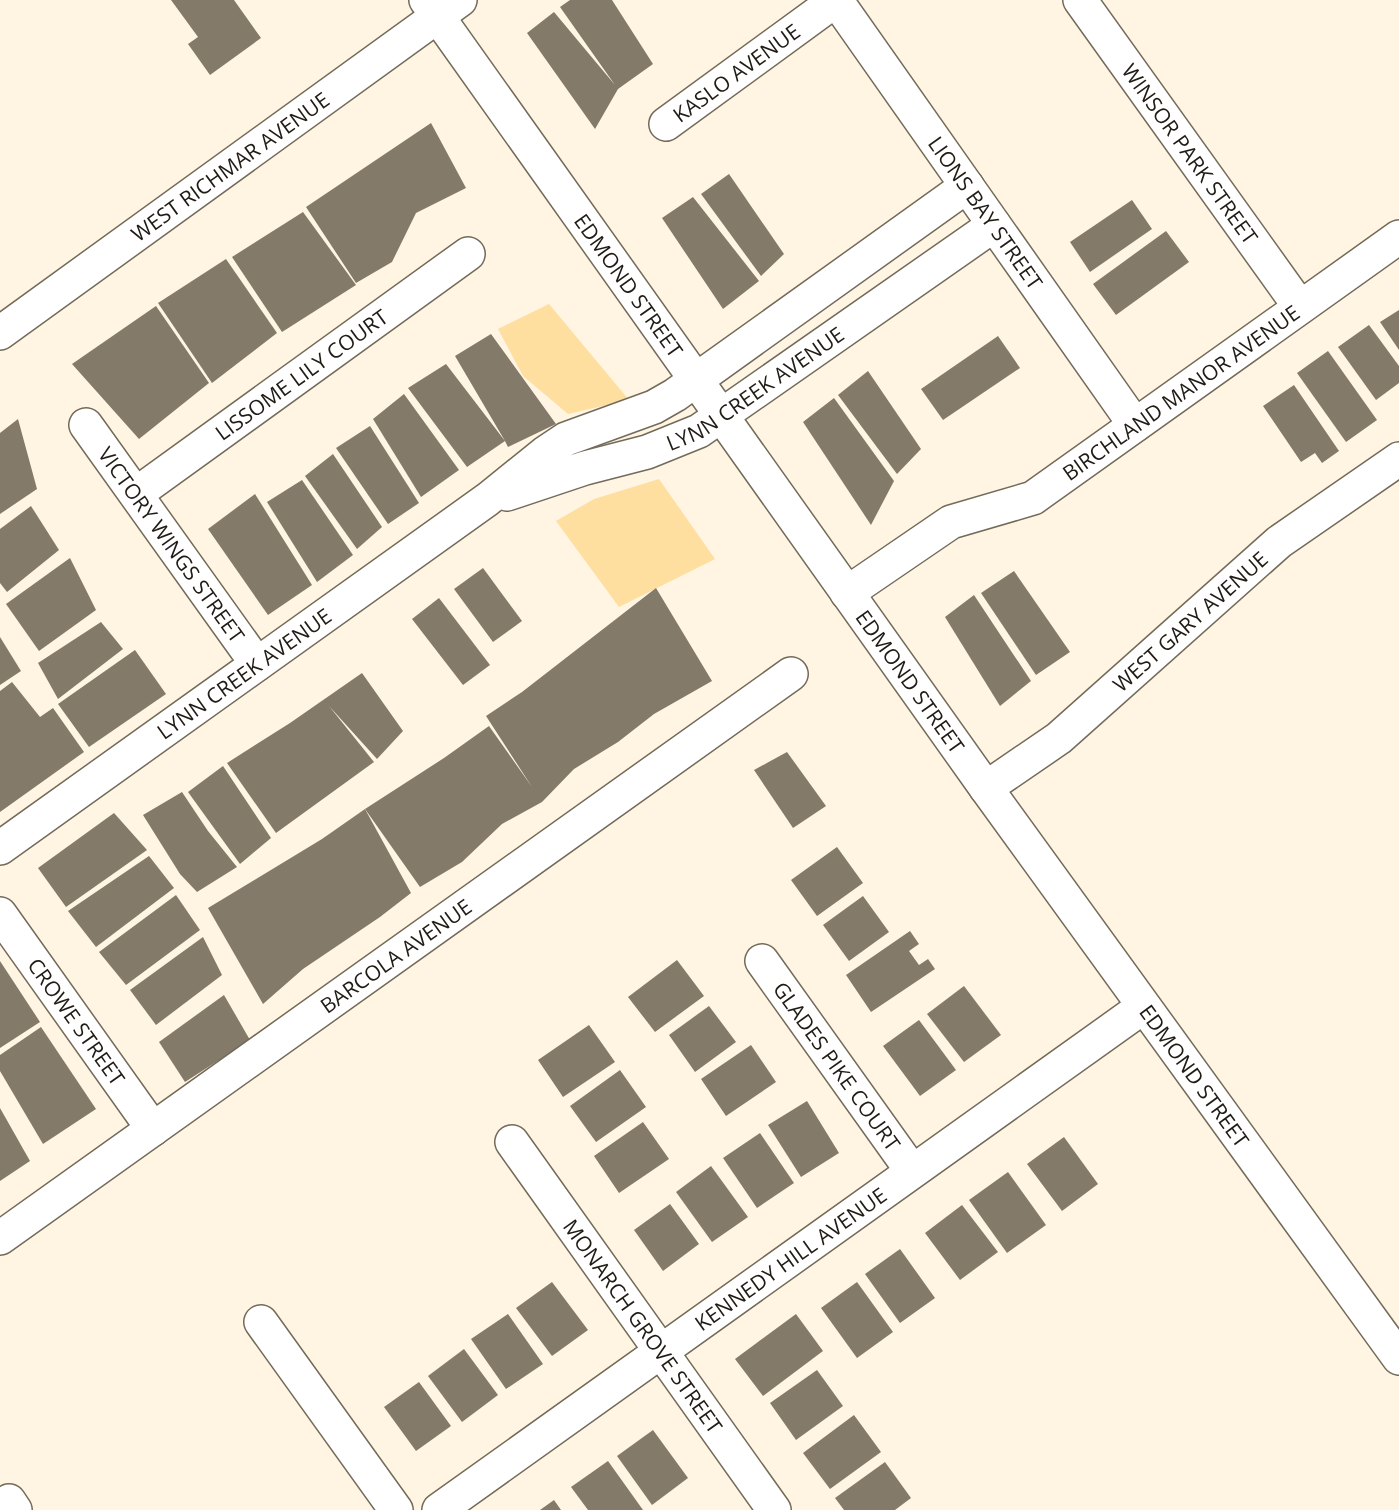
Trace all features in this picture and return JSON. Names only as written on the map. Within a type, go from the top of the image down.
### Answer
[{"type":"street","name":"KASLO AVENUE","points":[[666,124],[836,0]]},
{"type":"street","name":"LIONS BAY STREET","points":[[836,0],[1135,425]]},
{"type":"street","name":"WINSOR PARK STREET","points":[[1080,0],[1300,307]]},
{"type":"street","name":"WEST RICHMAR AVENUE","points":[[0,333],[441,6]]},
{"type":"street","name":"EDMOND STREET","points":[[441,6],[696,381],[1143,1007],[1399,1358]]},
{"type":"street","name":"LYNN CREEK AVENUE","points":[[0,848],[488,499],[545,453],[566,440],[654,407],[675,395],[967,186]]},
{"type":"street","name":"LYNN CREEK AVENUE","points":[[488,499],[647,452],[699,431],[994,225]]},
{"type":"street","name":"BIRCHLAND MANOR AVENUE","points":[[848,593],[951,522],[1033,498],[1399,237]]},
{"type":"street","points":[[887,243],[915,280]]},
{"type":"street","name":"LISSOME LILY COURT","points":[[136,494],[468,254]]},
{"type":"street","name":"VICTORY WINGS STREET","points":[[86,425],[257,664]]},
{"type":"street","points":[[566,440],[573,472]]},
{"type":"street","name":"WEST GARY AVENUE","points":[[986,788],[1059,738],[1279,542],[1399,459]]},
{"type":"street","name":"BARCOLA AVENUE","points":[[0,1238],[792,674]]},
{"type":"street","name":"CROWE STREET","points":[[0,914],[153,1130]]},
{"type":"street","name":"GLADES PIKE COURT","points":[[762,961],[912,1171]]},
{"type":"street","name":"KENNEDY HILL AVENUE","points":[[439,1510],[1143,1007]]},
{"type":"street","name":"MONARCH GROVE STREET","points":[[512,1142],[774,1510]]},
{"type":"street","points":[[261,1322],[396,1510]]},
{"type":"shaded area","points":[[549,304],[629,400],[568,414],[523,376],[498,329]]},
{"type":"shaded area","points":[[659,479],[715,559],[619,607],[556,521],[594,499]]},
{"type":"building","points":[[171,0],[234,0],[261,38],[210,75],[188,44],[198,37]]},
{"type":"building","points":[[570,0],[612,0],[653,64],[618,89],[595,129],[527,33],[554,12],[615,85],[560,7]]},
{"type":"building","points":[[431,123],[466,188],[416,213],[392,262],[356,283],[306,207]]},
{"type":"building","points":[[729,174],[784,254],[761,276],[701,194]]},
{"type":"building","points":[[693,197],[759,281],[723,309],[662,218]]},
{"type":"building","points":[[1132,200],[1152,229],[1090,272],[1070,242]]},
{"type":"building","points":[[303,212],[356,285],[282,332],[232,257]]},
{"type":"building","points":[[1166,231],[1189,262],[1116,315],[1093,284]]},
{"type":"building","points":[[226,259],[277,333],[212,383],[158,303]]},
{"type":"building","points":[[156,306],[209,383],[139,439],[72,364]]},
{"type":"building","points":[[1399,310],[1399,350],[1380,322]]},
{"type":"building","points":[[1369,325],[1399,366],[1399,383],[1376,400],[1338,347]]},
{"type":"building","points":[[491,334],[556,424],[508,447],[455,356]]},
{"type":"building","points":[[998,336],[1020,368],[943,420],[921,389]]},
{"type":"building","points":[[1328,351],[1377,420],[1346,442],[1297,373]]},
{"type":"building","points":[[446,364],[505,441],[467,467],[408,388]]},
{"type":"building","points":[[868,371],[921,449],[897,474],[838,395]]},
{"type":"building","points":[[1294,385],[1339,451],[1322,463],[1315,453],[1301,462],[1263,406]]},
{"type":"building","points":[[404,394],[459,470],[421,497],[373,419]]},
{"type":"building","points":[[834,398],[894,481],[871,525],[803,422]]},
{"type":"building","points":[[18,419],[37,489],[0,514],[0,433]]},
{"type":"building","points":[[370,426],[419,503],[388,524],[336,448]]},
{"type":"building","points":[[333,454],[382,527],[357,549],[305,476]]},
{"type":"building","points":[[302,480],[353,555],[317,582],[267,502]]},
{"type":"building","points":[[255,494],[312,585],[268,615],[208,529]]},
{"type":"building","points":[[31,506],[59,550],[7,592],[0,583],[0,529]]},
{"type":"building","points":[[70,558],[96,610],[39,651],[6,604]]},
{"type":"building","points":[[483,568],[522,621],[493,642],[454,589]]},
{"type":"building","points":[[1014,571],[1070,652],[1036,675],[981,593]]},
{"type":"building","points":[[656,588],[712,681],[654,714],[618,742],[574,769],[542,802],[502,824],[462,862],[420,887],[365,809],[489,726],[532,787],[486,716],[522,692]]},
{"type":"building","points":[[974,595],[1031,681],[1000,706],[945,617]]},
{"type":"building","points":[[439,598],[490,665],[463,685],[412,619]]},
{"type":"building","points":[[101,622],[123,649],[58,699],[38,663]]},
{"type":"building","points":[[0,637],[21,671],[0,685]]},
{"type":"building","points":[[135,650],[166,694],[89,747],[58,704]]},
{"type":"building","points":[[362,673],[403,731],[377,759],[329,706],[374,762],[276,833],[227,763]]},
{"type":"building","points":[[12,682],[40,717],[53,708],[84,752],[0,812],[0,691]]},
{"type":"building","points":[[787,752],[826,806],[793,828],[754,770]]},
{"type":"building","points":[[223,766],[271,838],[240,864],[188,792]]},
{"type":"building","points":[[182,792],[208,831],[237,867],[197,892],[180,874],[143,815]]},
{"type":"building","points":[[365,809],[411,893],[303,969],[263,1004],[208,908],[322,839]]},
{"type":"building","points":[[114,813],[147,850],[66,907],[38,868]]},
{"type":"building","points":[[837,847],[863,883],[817,916],[791,880]]},
{"type":"building","points":[[149,856],[174,888],[96,947],[68,911]]},
{"type":"building","points":[[176,895],[200,930],[126,985],[99,952]]},
{"type":"building","points":[[863,896],[889,932],[849,961],[823,925]]},
{"type":"building","points":[[910,931],[919,944],[909,951],[919,965],[928,959],[935,969],[871,1012],[846,975]]},
{"type":"building","points":[[203,937],[222,975],[156,1025],[130,990]]},
{"type":"building","points":[[677,960],[704,996],[655,1032],[628,997]]},
{"type":"building","points":[[0,961],[40,1022],[0,1048]]},
{"type":"building","points":[[964,986],[1001,1035],[964,1062],[927,1014]]},
{"type":"building","points":[[224,995],[250,1040],[185,1082],[159,1042]]},
{"type":"building","points":[[709,1006],[736,1042],[695,1072],[669,1035]]},
{"type":"building","points":[[919,1020],[956,1070],[920,1096],[883,1046]]},
{"type":"building","points":[[589,1025],[615,1062],[563,1097],[538,1060]]},
{"type":"building","points":[[41,1027],[96,1109],[43,1144],[0,1071],[0,1055]]},
{"type":"building","points":[[751,1045],[776,1082],[726,1116],[701,1079]]},
{"type":"building","points":[[620,1070],[646,1107],[596,1142],[570,1106]]},
{"type":"building","points":[[807,1101],[839,1153],[801,1177],[768,1125]]},
{"type":"building","points":[[0,1108],[30,1161],[0,1181]]},
{"type":"building","points":[[643,1122],[669,1159],[619,1193],[594,1156]]},
{"type":"building","points":[[760,1133],[794,1183],[757,1208],[723,1158]]},
{"type":"building","points":[[1064,1137],[1098,1184],[1062,1211],[1027,1164]]},
{"type":"building","points":[[711,1166],[748,1217],[712,1242],[676,1192]]},
{"type":"building","points":[[1008,1172],[1046,1225],[1007,1253],[969,1200]]},
{"type":"building","points":[[670,1204],[699,1244],[663,1271],[634,1230]]},
{"type":"building","points":[[962,1205],[998,1252],[960,1280],[925,1233]]},
{"type":"building","points":[[900,1249],[935,1298],[900,1323],[865,1274]]},
{"type":"building","points":[[552,1282],[588,1330],[552,1356],[516,1308]]},
{"type":"building","points":[[857,1282],[893,1332],[857,1358],[821,1308]]},
{"type":"building","points":[[508,1314],[543,1364],[506,1389],[471,1339]]},
{"type":"building","points":[[796,1314],[823,1351],[763,1396],[735,1359]]},
{"type":"building","points":[[464,1349],[498,1395],[462,1422],[428,1376]]},
{"type":"building","points":[[817,1370],[843,1406],[796,1440],[770,1403]]},
{"type":"building","points":[[419,1382],[451,1426],[416,1451],[384,1407]]},
{"type":"building","points":[[854,1415],[881,1452],[830,1489],[803,1453]]},
{"type":"building","points":[[653,1430],[688,1478],[652,1505],[617,1456]]},
{"type":"building","points":[[608,1461],[643,1510],[588,1510],[571,1487]]},
{"type":"building","points":[[885,1462],[911,1498],[895,1510],[844,1510],[835,1498]]},
{"type":"building","points":[[554,1500],[561,1510],[540,1510]]}]
